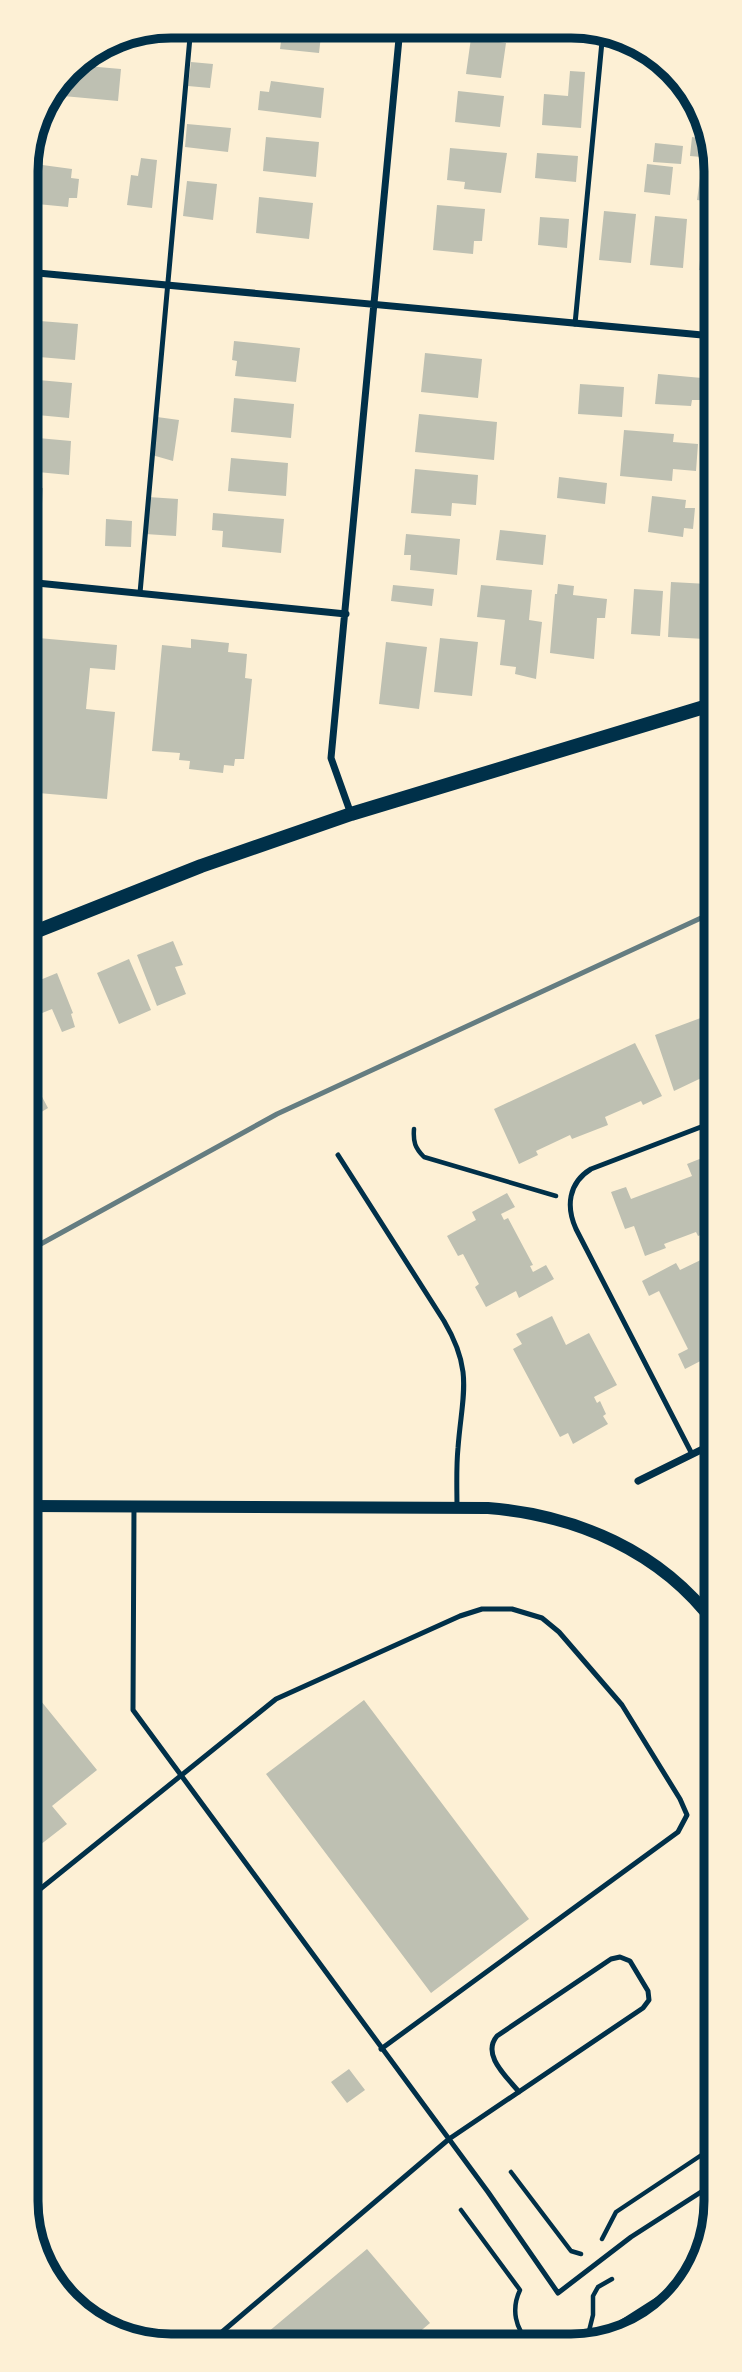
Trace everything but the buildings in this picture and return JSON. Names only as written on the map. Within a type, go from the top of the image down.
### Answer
[{"type":"main road","points":[[39,930],[201,866],[351,814],[704,707]]},
{"type":"street","points":[[351,814],[331,758],[399,38]]},
{"type":"street","points":[[39,273],[704,336]]},
{"type":"street","points":[[39,583],[346,614]]},
{"type":"street","points":[[638,1481],[703,1449]]},
{"type":"street","points":[[38,1506],[488,1508],[535,1513],[613,1539],[673,1578],[703,1610]]},
{"type":"lane","points":[[140,593],[190,39]]},
{"type":"lane","points":[[575,324],[602,43]]},
{"type":"lane","points":[[692,1454],[576,1230],[570,1213],[578,1180],[591,1169],[704,1126]]},
{"type":"lane","points":[[338,1155],[458,1346],[464,1370],[464,1384],[458,1448],[457,1509]]},
{"type":"lane","points":[[134,1506],[133,1710],[449,2139],[558,2293],[631,2237],[703,2191]]},
{"type":"lane","points":[[38,1891],[276,1699],[460,1616],[482,1609],[512,1609],[542,1618],[559,1632],[622,1705],[680,1799],[687,1815],[678,1832],[382,2049]]},
{"type":"lane","points":[[220,2334],[449,2139],[519,2092],[643,2008],[649,2000],[648,1991],[630,1961],[620,1957],[611,1959],[497,2036],[491,2043],[491,2052],[496,2063],[519,2092]]},
{"type":"path","points":[[414,1129],[416,1149],[424,1157],[571,1200]]},
{"type":"path","points":[[601,2241],[616,2211],[703,2154]]},
{"type":"path","points":[[511,2172],[571,2251],[580,2255],[592,2248]]},
{"type":"path","points":[[461,2210],[520,2290],[515,2318],[520,2334]]},
{"type":"path","points":[[588,2332],[593,2315],[593,2296],[598,2287],[612,2279]]},
{"type":"path","points":[[620,2324],[666,2294]]},
{"type":"railway","points":[[38,1245],[277,1114],[704,917]]}]
